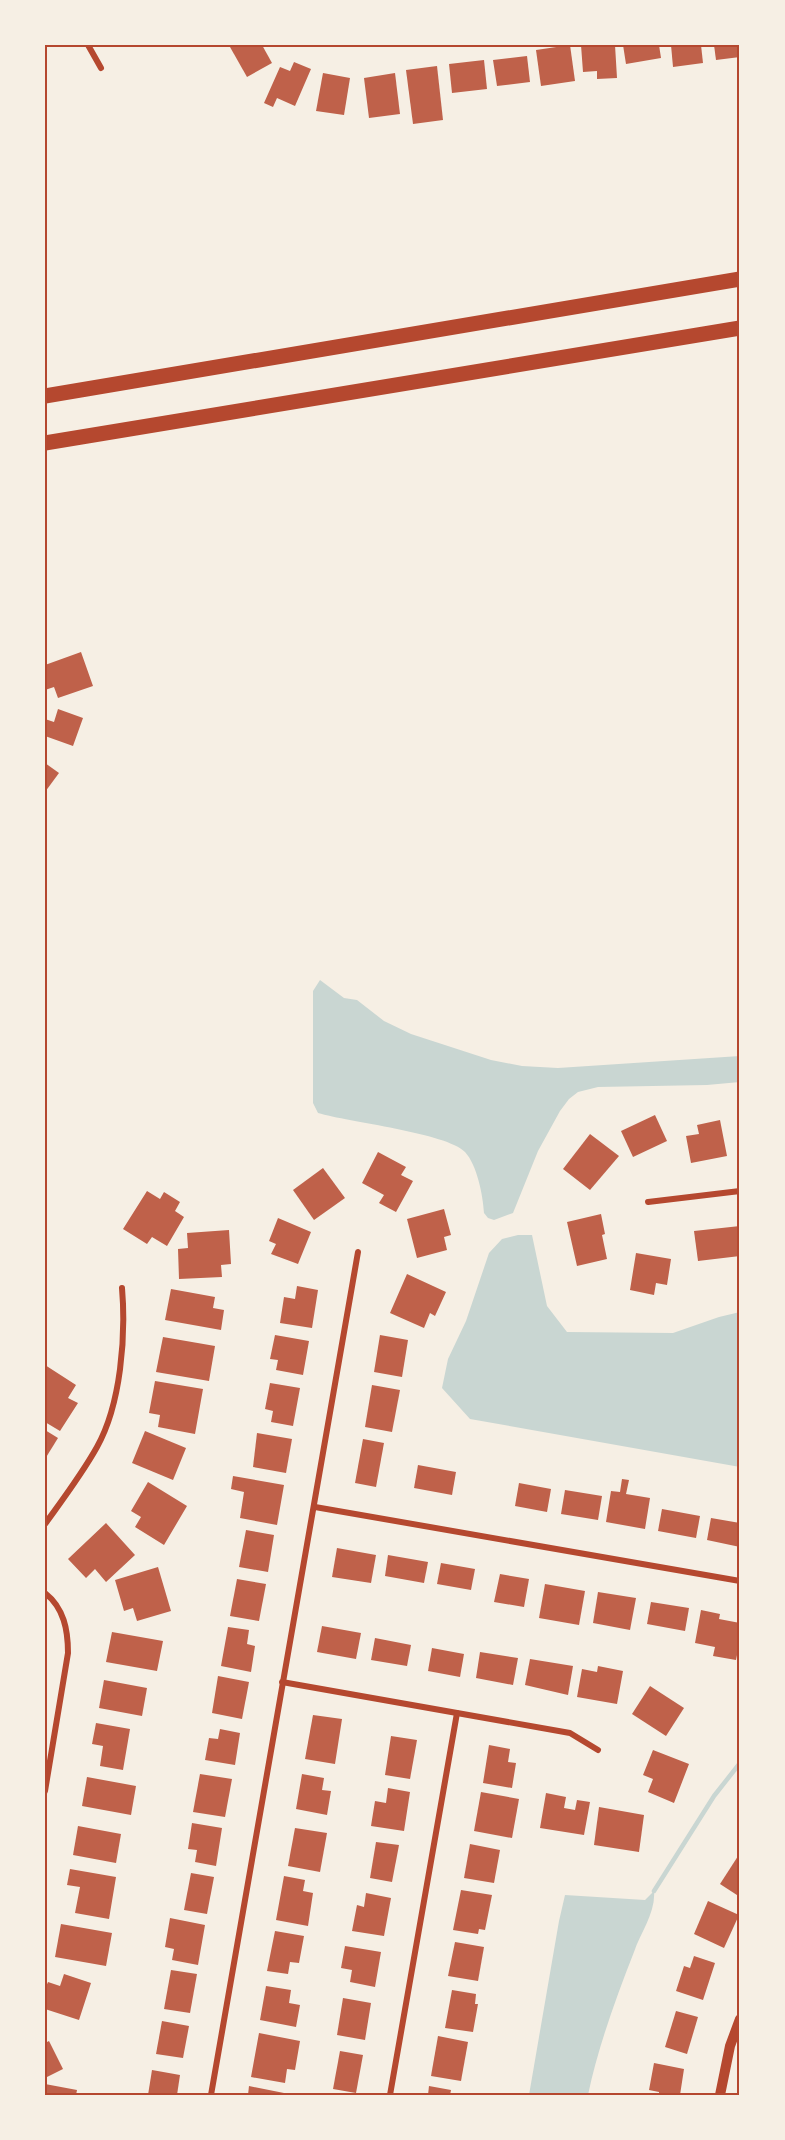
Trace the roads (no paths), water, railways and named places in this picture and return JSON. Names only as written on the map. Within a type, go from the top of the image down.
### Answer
[{"type":"highway","points":[[45,396],[740,279]]},
{"type":"highway","points":[[45,443],[740,328]]},
{"type":"street","points":[[88,45],[101,68]]},
{"type":"street","points":[[648,1202],[740,1191]]},
{"type":"street","points":[[211,2095],[358,1252]]},
{"type":"street","points":[[45,1524],[98,1446],[108,1422],[116,1390],[125,1321],[122,1288]]},
{"type":"street","points":[[315,1508],[740,1581]]},
{"type":"street","points":[[45,1593],[62,1614],[68,1632],[68,1653],[45,1791]]},
{"type":"street","points":[[282,1682],[570,1733],[598,1750]]},
{"type":"street","points":[[390,2095],[457,1713]]},
{"type":"street","points":[[720,2095],[730,2046],[740,2019]]},
{"type":"waterway","points":[[654,1891],[714,1796],[740,1763]]}]
